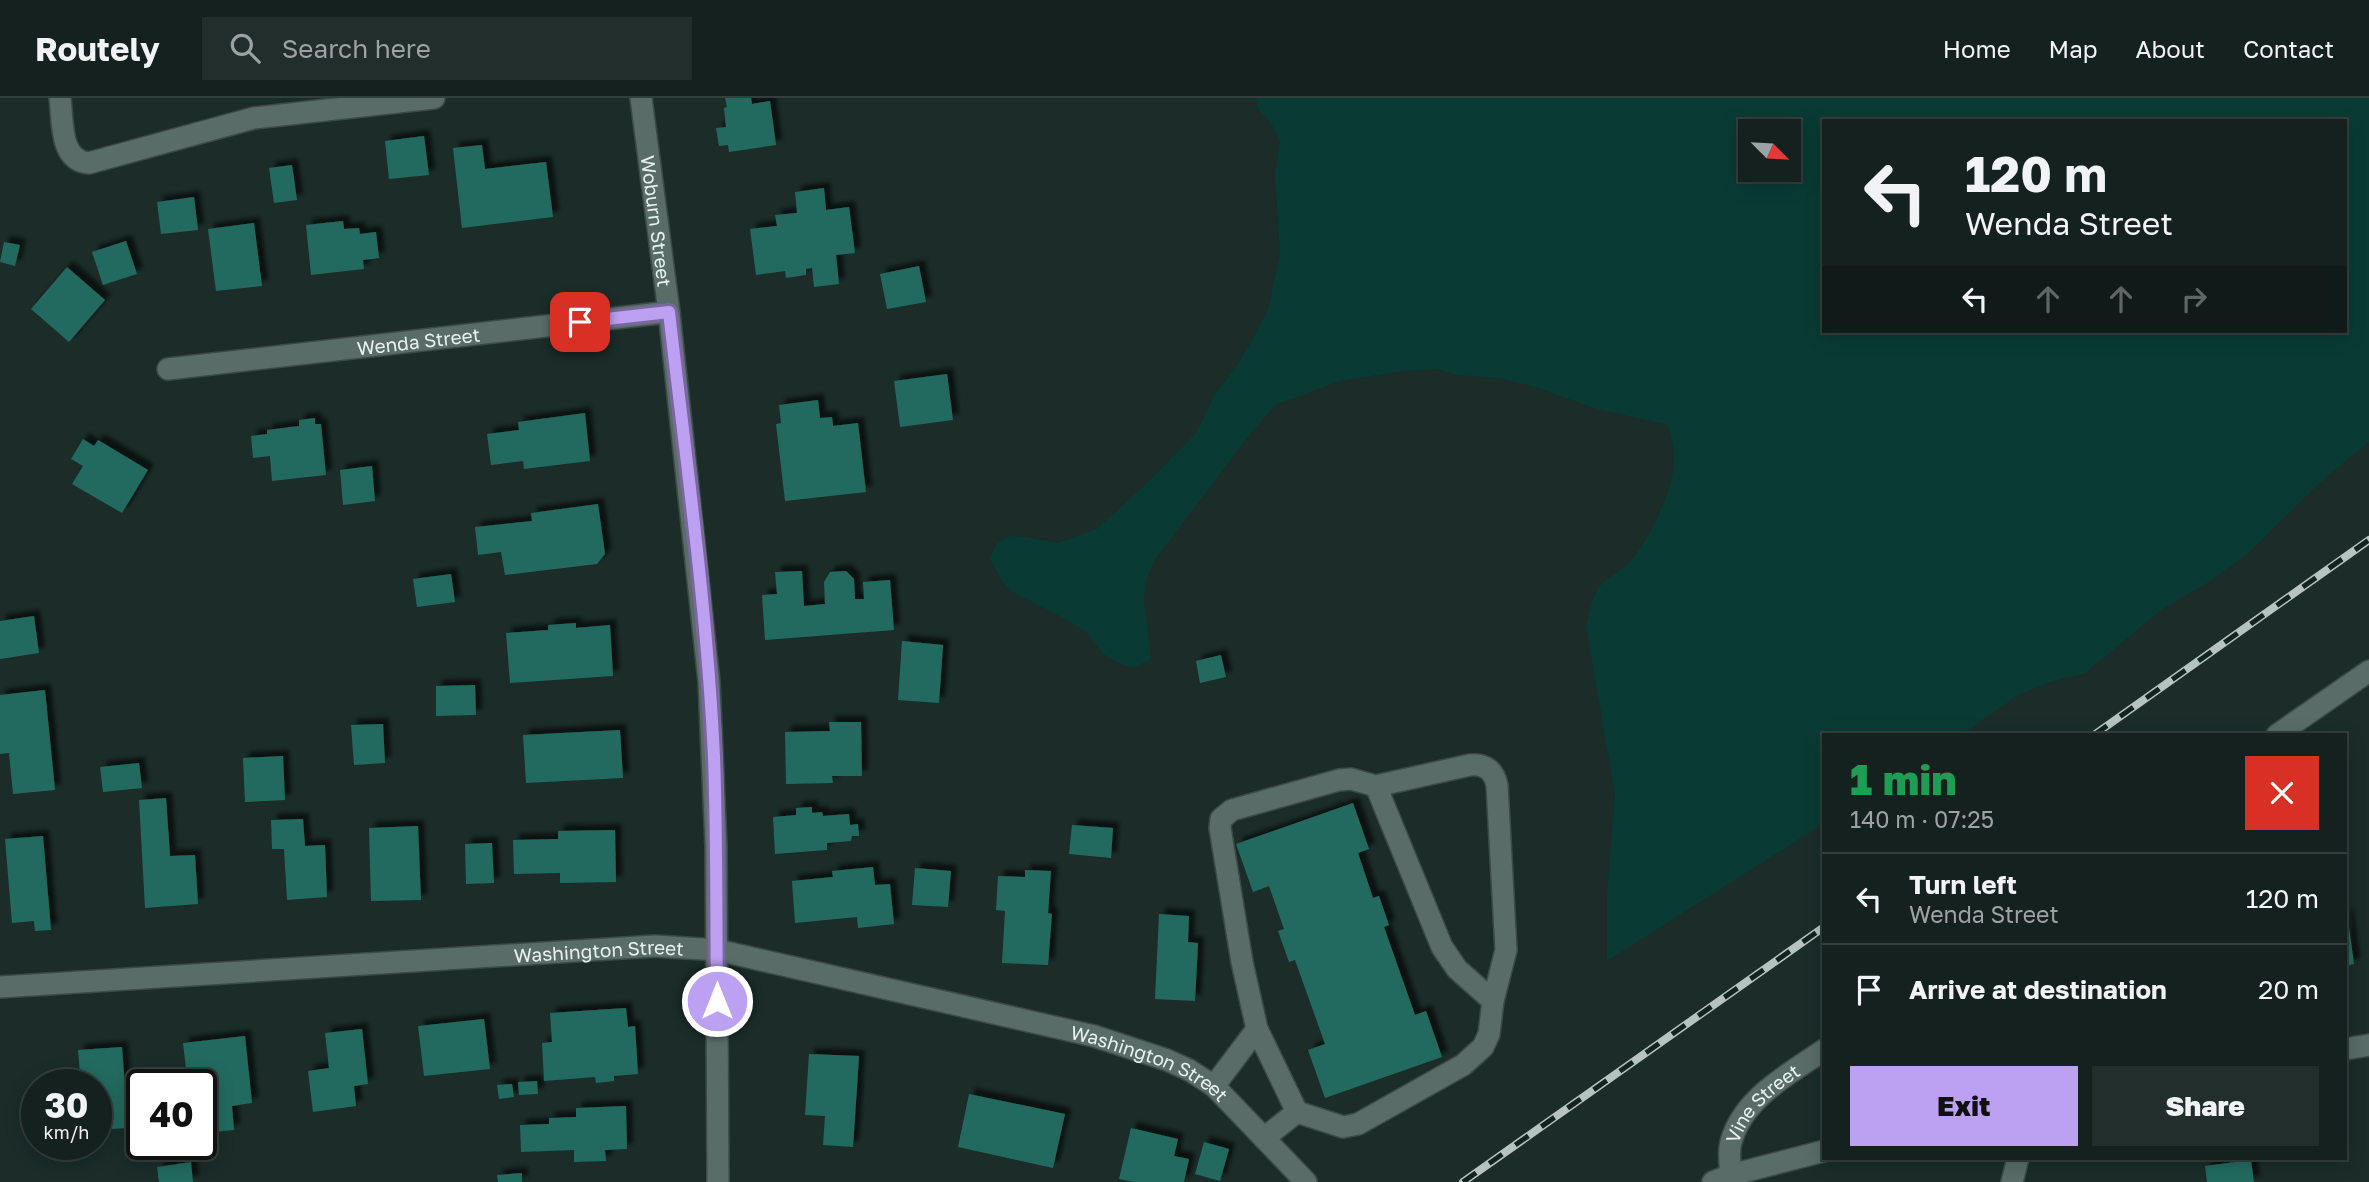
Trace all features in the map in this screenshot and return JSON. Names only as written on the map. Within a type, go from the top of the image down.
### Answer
[{"type":"street","points":[[60,98],[67,149],[75,160],[89,163],[254,118],[434,98]]},
{"type":"street","name":"Woburn Street","points":[[641,98],[669,312],[709,682],[714,756],[718,1182]]},
{"type":"street","name":"Wenda Street","points":[[168,369],[669,312]]},
{"type":"street","points":[[2280,733],[2369,671]]},
{"type":"street","points":[[1475,764],[1488,769],[1494,776],[1498,799],[1506,950],[1493,1001],[1492,1021],[1483,1047],[1463,1065],[1351,1127],[1343,1127],[1297,1112],[1257,1028],[1242,962],[1220,828],[1221,819],[1232,810],[1339,779],[1351,779],[1376,786],[1475,764]]},
{"type":"street","points":[[1376,786],[1442,947],[1457,969],[1493,1001]]},
{"type":"street","name":"Washington Street","points":[[0,987],[655,946],[717,950],[1094,1036],[1167,1060],[1214,1086],[1306,1182]]},
{"type":"street","points":[[1214,1086],[1257,1028]]},
{"type":"street","points":[[2347,1049],[2369,1045]]},
{"type":"street","name":"Vine Street","points":[[1722,1179],[1730,1144],[1747,1110],[1775,1084],[1822,1051]]},
{"type":"street","points":[[1264,1138],[1297,1112]]},
{"type":"street","points":[[1722,1179],[1822,1152]]},
{"type":"street","points":[[2012,1182],[2018,1160]]},
{"type":"green space","points":[[1256,98],[2369,98],[2369,442],[2325,478],[2248,553],[2209,582],[2161,610],[2084,674],[2059,679],[2020,694],[1964,733],[1822,733],[1822,825],[1607,961],[1607,892],[1615,795],[1586,625],[1598,589],[1634,557],[1667,495],[1674,457],[1668,425],[1597,409],[1535,387],[1499,378],[1457,375],[1437,369],[1402,371],[1340,381],[1275,405],[1156,558],[1146,580],[1144,598],[1151,659],[1134,668],[1103,654],[1085,631],[1011,591],[990,559],[996,544],[1009,536],[1057,543],[1097,529],[1196,433],[1214,396],[1236,367],[1268,309],[1280,255],[1275,174],[1280,141],[1270,121],[1258,109]]},
{"type":"building","points":[[725,98],[751,98],[752,104],[770,101],[776,145],[729,152],[728,145],[719,146],[716,128],[726,127]]},
{"type":"building","points":[[424,136],[429,175],[389,179],[385,141]]},
{"type":"building","points":[[482,145],[485,169],[546,162],[553,217],[462,228],[453,148]]},
{"type":"building","points":[[292,165],[297,200],[274,203],[269,168]]},
{"type":"building","points":[[824,188],[826,210],[849,207],[855,253],[836,255],[839,284],[814,287],[812,268],[806,269],[806,275],[786,278],[785,271],[756,275],[750,229],[777,226],[775,215],[797,213],[795,192]]},
{"type":"building","points":[[194,197],[198,230],[161,234],[157,202]]},
{"type":"building","points":[[343,221],[344,229],[359,228],[360,234],[376,232],[379,258],[363,260],[364,269],[311,275],[306,225]]},
{"type":"building","points":[[254,223],[262,286],[216,291],[208,229]]},
{"type":"building","points":[[126,241],[137,274],[103,285],[92,252]]},
{"type":"building","points":[[4,242],[20,245],[15,266],[0,262]]},
{"type":"building","points":[[919,266],[926,302],[887,309],[880,274]]},
{"type":"building","points":[[67,267],[105,300],[69,342],[31,309]]},
{"type":"building","points":[[947,374],[953,420],[900,427],[894,381]]},
{"type":"building","points":[[818,400],[820,418],[832,417],[833,426],[858,423],[866,492],[785,501],[776,424],[781,423],[779,405]]},
{"type":"building","points":[[585,413],[590,461],[524,469],[523,461],[491,465],[487,434],[519,430],[518,422]]},
{"type":"building","points":[[315,418],[315,424],[321,424],[326,475],[272,481],[270,456],[253,458],[251,436],[267,434],[267,430],[299,426],[299,420]]},
{"type":"building","points":[[83,439],[94,446],[98,440],[148,470],[122,513],[72,484],[83,466],[71,459]]},
{"type":"building","points":[[372,466],[375,501],[343,505],[340,470]]},
{"type":"building","points":[[598,504],[605,554],[597,564],[505,575],[501,552],[478,555],[475,527],[532,521],[531,513]]},
{"type":"building","points":[[802,571],[804,606],[825,604],[824,582],[830,572],[846,571],[854,579],[855,599],[864,599],[863,582],[890,580],[894,630],[765,640],[762,595],[777,594],[775,572]]},
{"type":"building","points":[[451,574],[455,602],[417,607],[413,579]]},
{"type":"building","points":[[34,616],[39,653],[0,659],[0,621]]},
{"type":"building","points":[[576,623],[576,628],[610,625],[613,676],[510,683],[506,633],[548,630],[548,625]]},
{"type":"building","points":[[902,641],[943,645],[939,703],[898,700]]},
{"type":"building","points":[[1221,655],[1226,677],[1200,683],[1196,661]]},
{"type":"building","points":[[475,685],[476,715],[436,716],[436,686]]},
{"type":"building","points":[[45,690],[55,790],[13,794],[9,753],[0,754],[0,695]]},
{"type":"building","points":[[829,722],[861,722],[862,776],[832,776],[833,783],[786,784],[785,732],[830,731]]},
{"type":"building","points":[[383,724],[385,763],[354,765],[351,725]]},
{"type":"building","points":[[620,730],[623,778],[526,783],[523,735]]},
{"type":"building","points":[[283,756],[285,800],[245,802],[243,758]]},
{"type":"building","points":[[139,763],[142,788],[103,792],[100,767]]},
{"type":"building","points":[[166,798],[170,856],[195,855],[198,904],[145,908],[139,800]]},
{"type":"building","points":[[1353,803],[1369,849],[1358,853],[1373,898],[1379,896],[1389,925],[1384,927],[1415,1015],[1426,1011],[1442,1057],[1325,1098],[1308,1050],[1325,1044],[1295,960],[1289,962],[1278,931],[1284,929],[1269,886],[1253,892],[1236,844]]},
{"type":"building","points":[[812,807],[812,813],[822,812],[823,816],[849,814],[850,825],[858,824],[859,836],[852,836],[851,841],[827,843],[827,850],[775,854],[773,817],[796,815],[796,808]]},
{"type":"building","points":[[303,819],[305,846],[325,845],[327,897],[287,900],[284,849],[272,849],[271,820]]},
{"type":"building","points":[[1072,825],[1113,828],[1111,858],[1069,854]]},
{"type":"building","points":[[418,826],[421,900],[371,901],[369,828]]},
{"type":"building","points":[[615,830],[616,882],[560,883],[560,873],[514,874],[513,840],[558,839],[558,831]]},
{"type":"building","points":[[43,836],[51,930],[35,931],[34,921],[12,923],[5,839]]},
{"type":"building","points":[[492,843],[494,883],[466,884],[465,844]]},
{"type":"building","points":[[873,867],[875,885],[890,884],[894,924],[858,928],[857,917],[795,923],[792,881],[833,877],[832,871]]},
{"type":"building","points":[[915,868],[951,871],[948,907],[912,905]]},
{"type":"building","points":[[1025,870],[1051,871],[1048,913],[1052,914],[1048,965],[1002,963],[1005,911],[996,910],[998,876],[1025,877]]},
{"type":"building","points":[[2347,913],[2354,964],[2347,966]]},
{"type":"building","points":[[1159,914],[1189,916],[1188,942],[1198,943],[1195,1001],[1155,999]]},
{"type":"building","points":[[626,1008],[628,1027],[635,1026],[638,1074],[614,1076],[614,1081],[596,1083],[595,1077],[544,1081],[542,1043],[552,1042],[550,1013]]},
{"type":"building","points":[[484,1019],[490,1069],[424,1076],[418,1026]]},
{"type":"building","points":[[362,1029],[368,1084],[354,1086],[356,1106],[313,1112],[308,1071],[329,1068],[325,1033]]},
{"type":"building","points":[[245,1036],[252,1103],[232,1106],[234,1130],[217,1132],[217,1069],[186,1069],[183,1043]]},
{"type":"building","points":[[122,1047],[126,1128],[112,1129],[112,1069],[80,1069],[78,1050]]},
{"type":"building","points":[[809,1054],[859,1056],[853,1147],[823,1145],[825,1116],[805,1115]]},
{"type":"building","points":[[537,1081],[538,1094],[519,1095],[518,1082]]},
{"type":"building","points":[[512,1084],[514,1097],[499,1099],[497,1085]]},
{"type":"building","points":[[969,1094],[1065,1114],[1053,1168],[958,1147]]},
{"type":"building","points":[[626,1106],[627,1149],[605,1150],[606,1161],[574,1162],[574,1150],[521,1152],[520,1125],[549,1124],[549,1118],[576,1117],[576,1108]]},
{"type":"building","points":[[1131,1128],[1178,1139],[1174,1156],[1189,1159],[1184,1182],[1134,1182],[1119,1179]]},
{"type":"building","points":[[1204,1142],[1229,1149],[1220,1181],[1195,1174]]},
{"type":"building","points":[[2251,1160],[2254,1182],[2207,1182],[2205,1166]]},
{"type":"building","points":[[191,1162],[193,1182],[159,1182],[157,1167]]},
{"type":"building","points":[[522,1173],[522,1182],[498,1182],[497,1175]]},
{"type":"railway","points":[[2097,733],[2369,540]]},
{"type":"railway","points":[[1463,1182],[1822,928]]},
{"type":"route","points":[[580,322],[669,312],[709,682],[714,756],[717,1001]]}]
